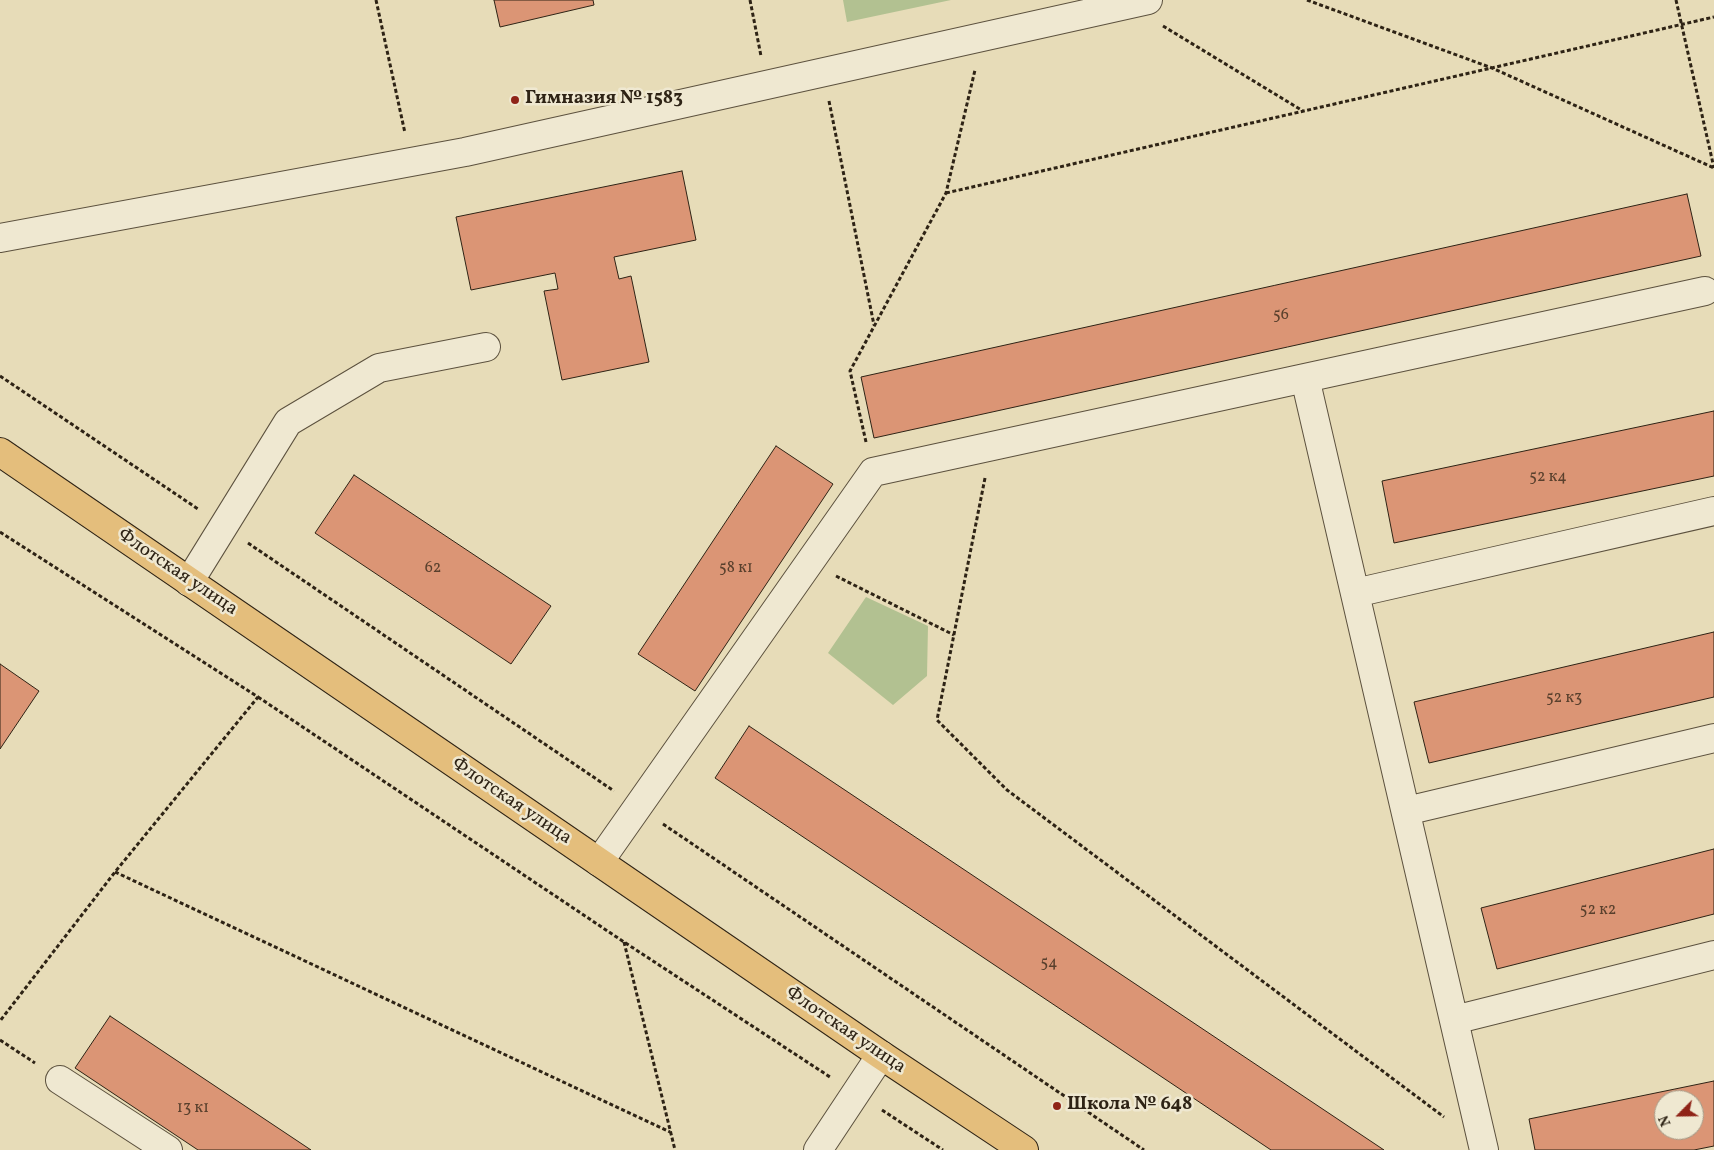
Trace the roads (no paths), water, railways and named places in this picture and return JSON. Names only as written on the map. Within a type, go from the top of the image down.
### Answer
[{"type":"main road","name":"Флотская улица","points":[[0,452],[880,1055],[1024,1150]]},
{"type":"street","points":[[0,238],[465,152],[1123,3]]},
{"type":"street","points":[[599,862],[873,472],[1705,290]]},
{"type":"street","points":[[189,582],[288,422],[379,368],[486,347]]},
{"type":"street","points":[[1305,378],[1483,1148]]},
{"type":"street","points":[[1355,593],[1714,511]]},
{"type":"street","points":[[1406,810],[1714,738]]},
{"type":"street","points":[[1454,1020],[1714,955]]},
{"type":"street","points":[[818,1150],[880,1055]]},
{"type":"street","points":[[60,1080],[168,1150]]},
{"type":"place","name":"Гимназия № 1583","points":[[515,100]]},
{"type":"place","name":"Школа № 648","points":[[1057,1106]]}]
